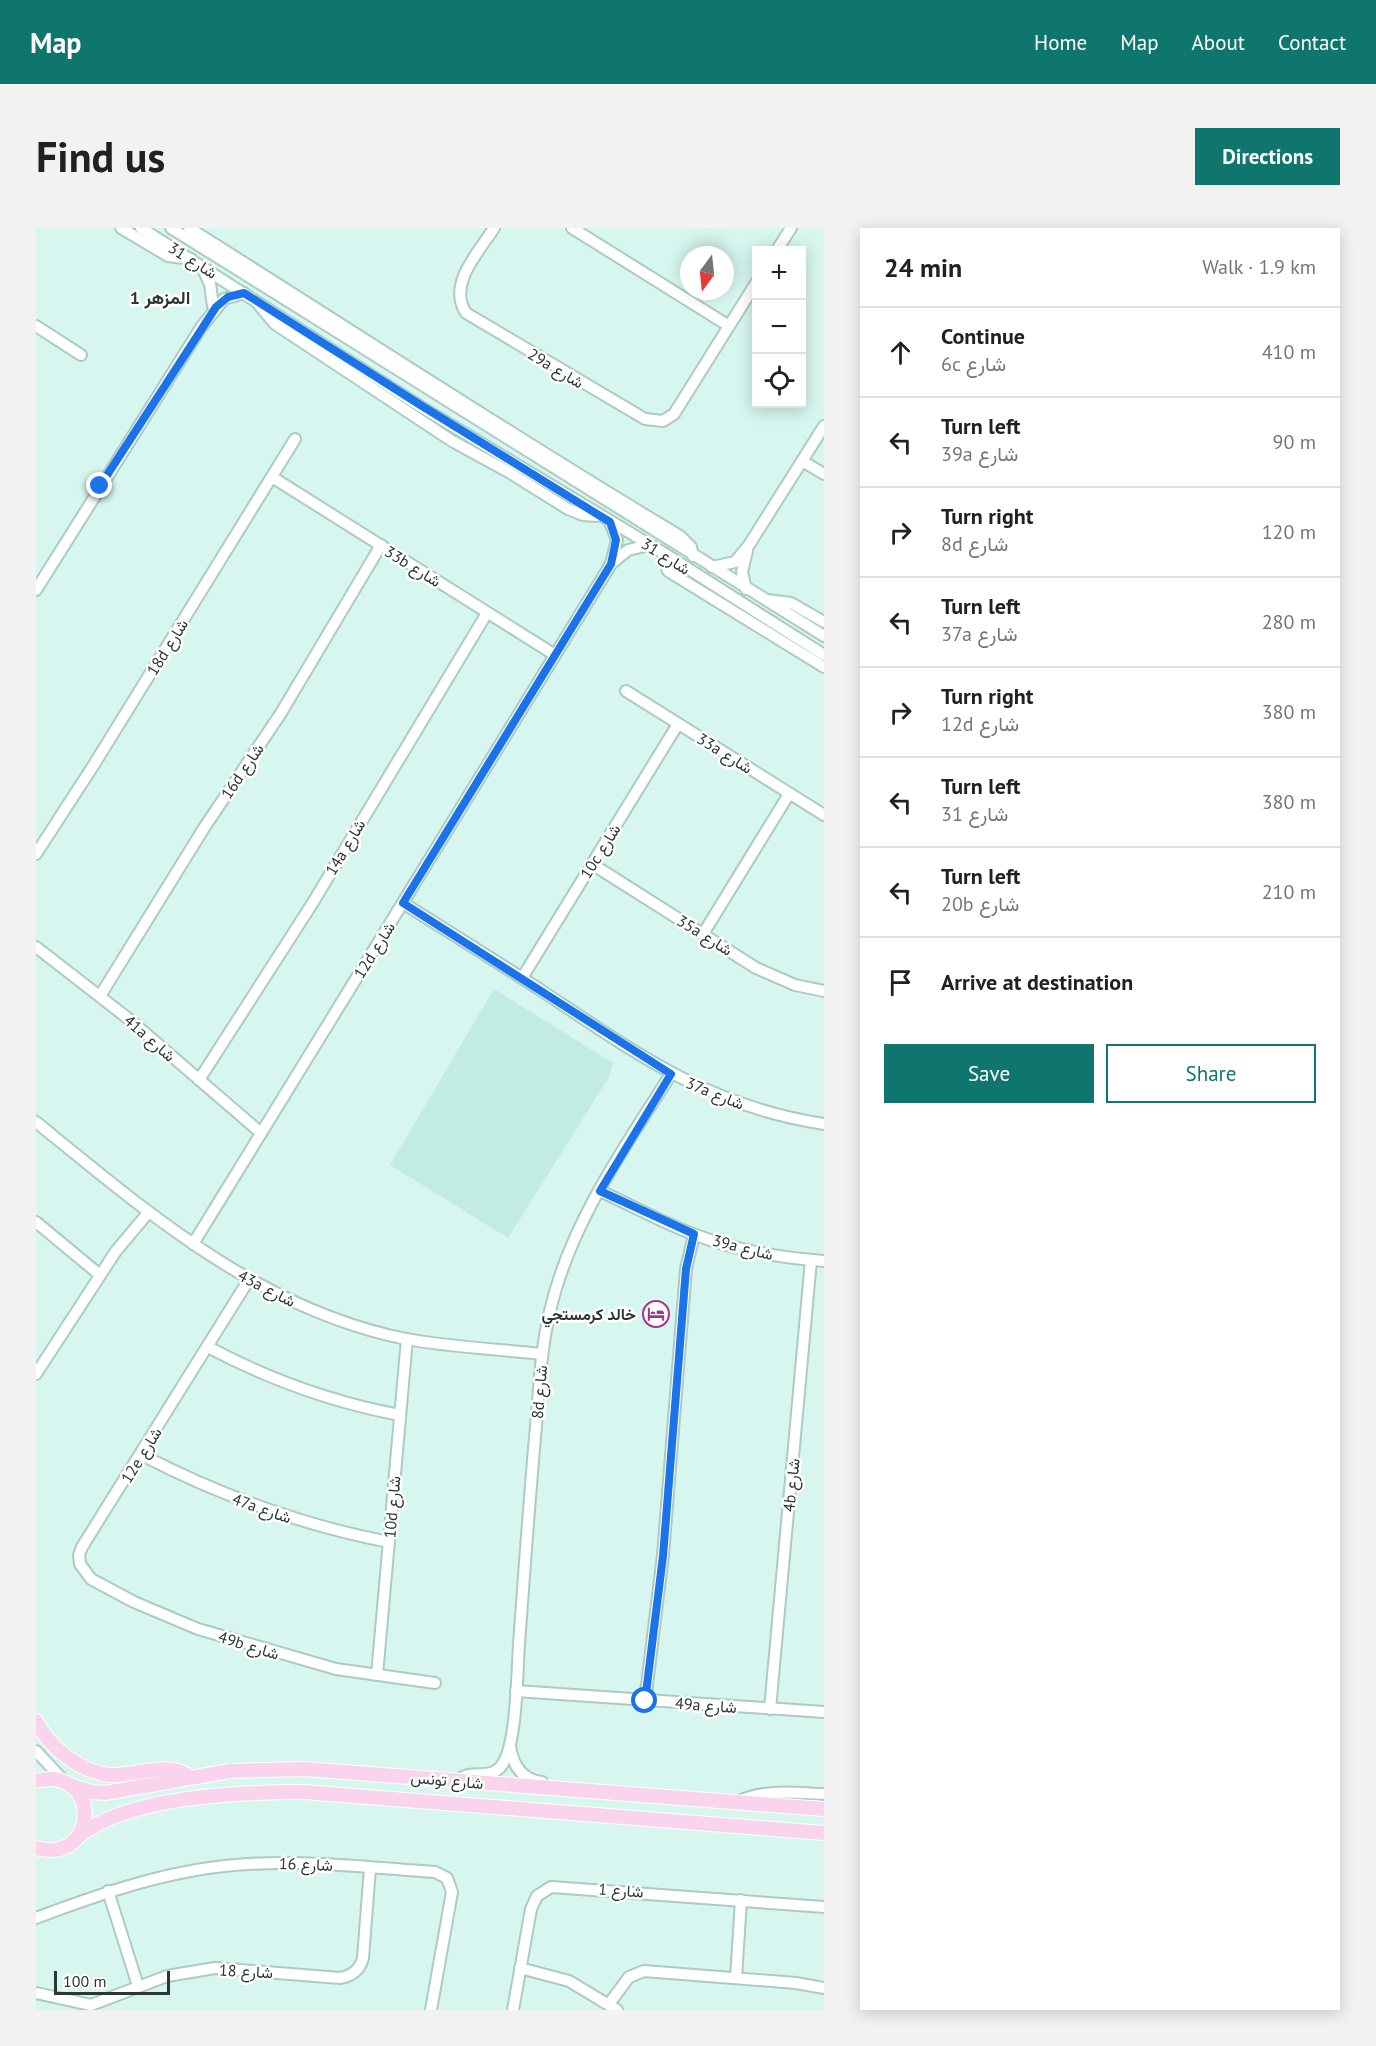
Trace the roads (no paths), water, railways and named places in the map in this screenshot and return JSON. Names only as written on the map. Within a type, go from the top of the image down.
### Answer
[{"type":"main road","points":[[36,1721],[56,1748],[94,1771],[113,1775],[174,1770],[189,1777]]},
{"type":"main road","name":"شارع تونس","points":[[36,1781],[46,1779],[92,1792],[105,1793],[230,1771],[306,1769],[824,1809]]},
{"type":"main road","points":[[68,1784],[84,1804],[84,1827],[78,1837]]},
{"type":"main road","name":"شارع تونس","points":[[36,1848],[58,1850],[106,1819],[162,1805],[244,1793],[294,1792],[364,1795],[824,1833]]},
{"type":"street","points":[[121,228],[168,256],[195,261],[210,284],[213,306]]},
{"type":"street","name":"شارع 31","points":[[141,228],[824,655]]},
{"type":"street","name":"شارع 31","points":[[171,228],[824,636]]},
{"type":"street","points":[[189,228],[382,349],[430,382],[680,536],[691,547],[693,556]]},
{"type":"street","name":"29a شارع","points":[[494,228],[460,282],[459,300],[471,317],[637,416],[663,421],[678,409],[729,326]]},
{"type":"street","points":[[572,228],[729,326],[752,289]]},
{"type":"street","points":[[780,246],[791,228]]},
{"type":"street","points":[[36,590],[202,326],[227,282],[244,281],[297,313],[314,316]]},
{"type":"street","points":[[202,326],[224,299],[244,293]]},
{"type":"street","points":[[37,328],[81,355]]},
{"type":"street","points":[[712,567],[735,562],[749,545],[824,426]]},
{"type":"street","name":"18d شارع","points":[[36,854],[295,439]]},
{"type":"street","points":[[802,461],[824,474]]},
{"type":"street","name":"33b شارع","points":[[272,477],[555,655]]},
{"type":"street","name":"12d شارع","points":[[193,1244],[611,564],[616,540],[610,522]]},
{"type":"street","name":"16d شارع","points":[[100,996],[204,828],[281,713],[381,545]]},
{"type":"street","name":"12d شارع","points":[[611,564],[632,548],[649,545]]},
{"type":"street","points":[[746,589],[742,567],[749,545]]},
{"type":"street","points":[[662,552],[668,571],[824,667]]},
{"type":"street","points":[[765,600],[791,603],[824,622]]},
{"type":"street","name":"14a شارع","points":[[199,1080],[312,904],[487,613]]},
{"type":"street","name":"33a شارع","points":[[626,691],[824,815]]},
{"type":"street","name":"10c شارع","points":[[522,978],[678,724]]},
{"type":"street","points":[[703,934],[789,794]]},
{"type":"street","name":"35a شارع","points":[[592,864],[775,978],[824,991]]},
{"type":"street","name":"37a شارع","points":[[403,903],[671,1074],[744,1106],[824,1124]]},
{"type":"street","name":"41a شارع","points":[[36,947],[100,996],[261,1133]]},
{"type":"street","name":"8d شارع","points":[[458,1781],[466,1775],[483,1775],[495,1771],[506,1758],[510,1741],[516,1691],[542,1354],[549,1313],[561,1272],[579,1228],[671,1074]]},
{"type":"street","name":"43a شارع","points":[[36,1122],[144,1210],[248,1281],[326,1315],[407,1339],[542,1354]]},
{"type":"street","name":"39a شارع","points":[[600,1191],[694,1234],[753,1251],[824,1262]]},
{"type":"street","points":[[36,1374],[144,1210]]},
{"type":"street","points":[[36,1222],[69,1249],[102,1271]]},
{"type":"street","points":[[645,1701],[663,1556],[686,1269],[694,1234]]},
{"type":"street","name":"4b شارع","points":[[770,1709],[811,1260]]},
{"type":"street","name":"12e شارع","points":[[80,1564],[79,1555],[82,1547],[142,1455],[248,1281]]},
{"type":"street","name":"10d شارع","points":[[377,1676],[407,1339]]},
{"type":"street","points":[[208,1347],[283,1384],[322,1398],[400,1415]]},
{"type":"street","name":"47a شارع","points":[[142,1455],[181,1475],[264,1510],[328,1529],[389,1542]]},
{"type":"street","name":"49b شارع","points":[[80,1564],[91,1580],[134,1602],[198,1629],[291,1658],[377,1676],[435,1683]]},
{"type":"street","name":"49a شارع","points":[[516,1691],[824,1712]]},
{"type":"street","name":"8d شارع","points":[[510,1741],[514,1762],[524,1777],[559,1784],[567,1790]]},
{"type":"street","points":[[36,1751],[68,1784]]},
{"type":"street","points":[[736,1803],[764,1794],[824,1794]]},
{"type":"street","name":"شارع 16","points":[[36,1918],[108,1891],[170,1875],[235,1865],[283,1863],[435,1872],[450,1881],[452,1892],[431,2010]]},
{"type":"street","name":"شارع 18","points":[[36,1993],[91,2005],[179,1973],[215,1968],[340,1978],[350,1975],[357,1970],[363,1958],[370,1868]]},
{"type":"street","name":"شارع 1","points":[[513,2010],[532,1904],[541,1892],[551,1887],[741,1899],[824,1907]]},
{"type":"street","points":[[108,1891],[138,1986]]},
{"type":"street","points":[[736,1978],[741,1899]]},
{"type":"street","points":[[520,1968],[569,1981],[613,2007],[625,1981],[639,1972],[796,1983],[824,1988]]},
{"type":"place","name":"خالد كرمستجي","points":[[656,1314]]},
{"type":"district","name":"المزهر 1","points":[[160,298]]}]
